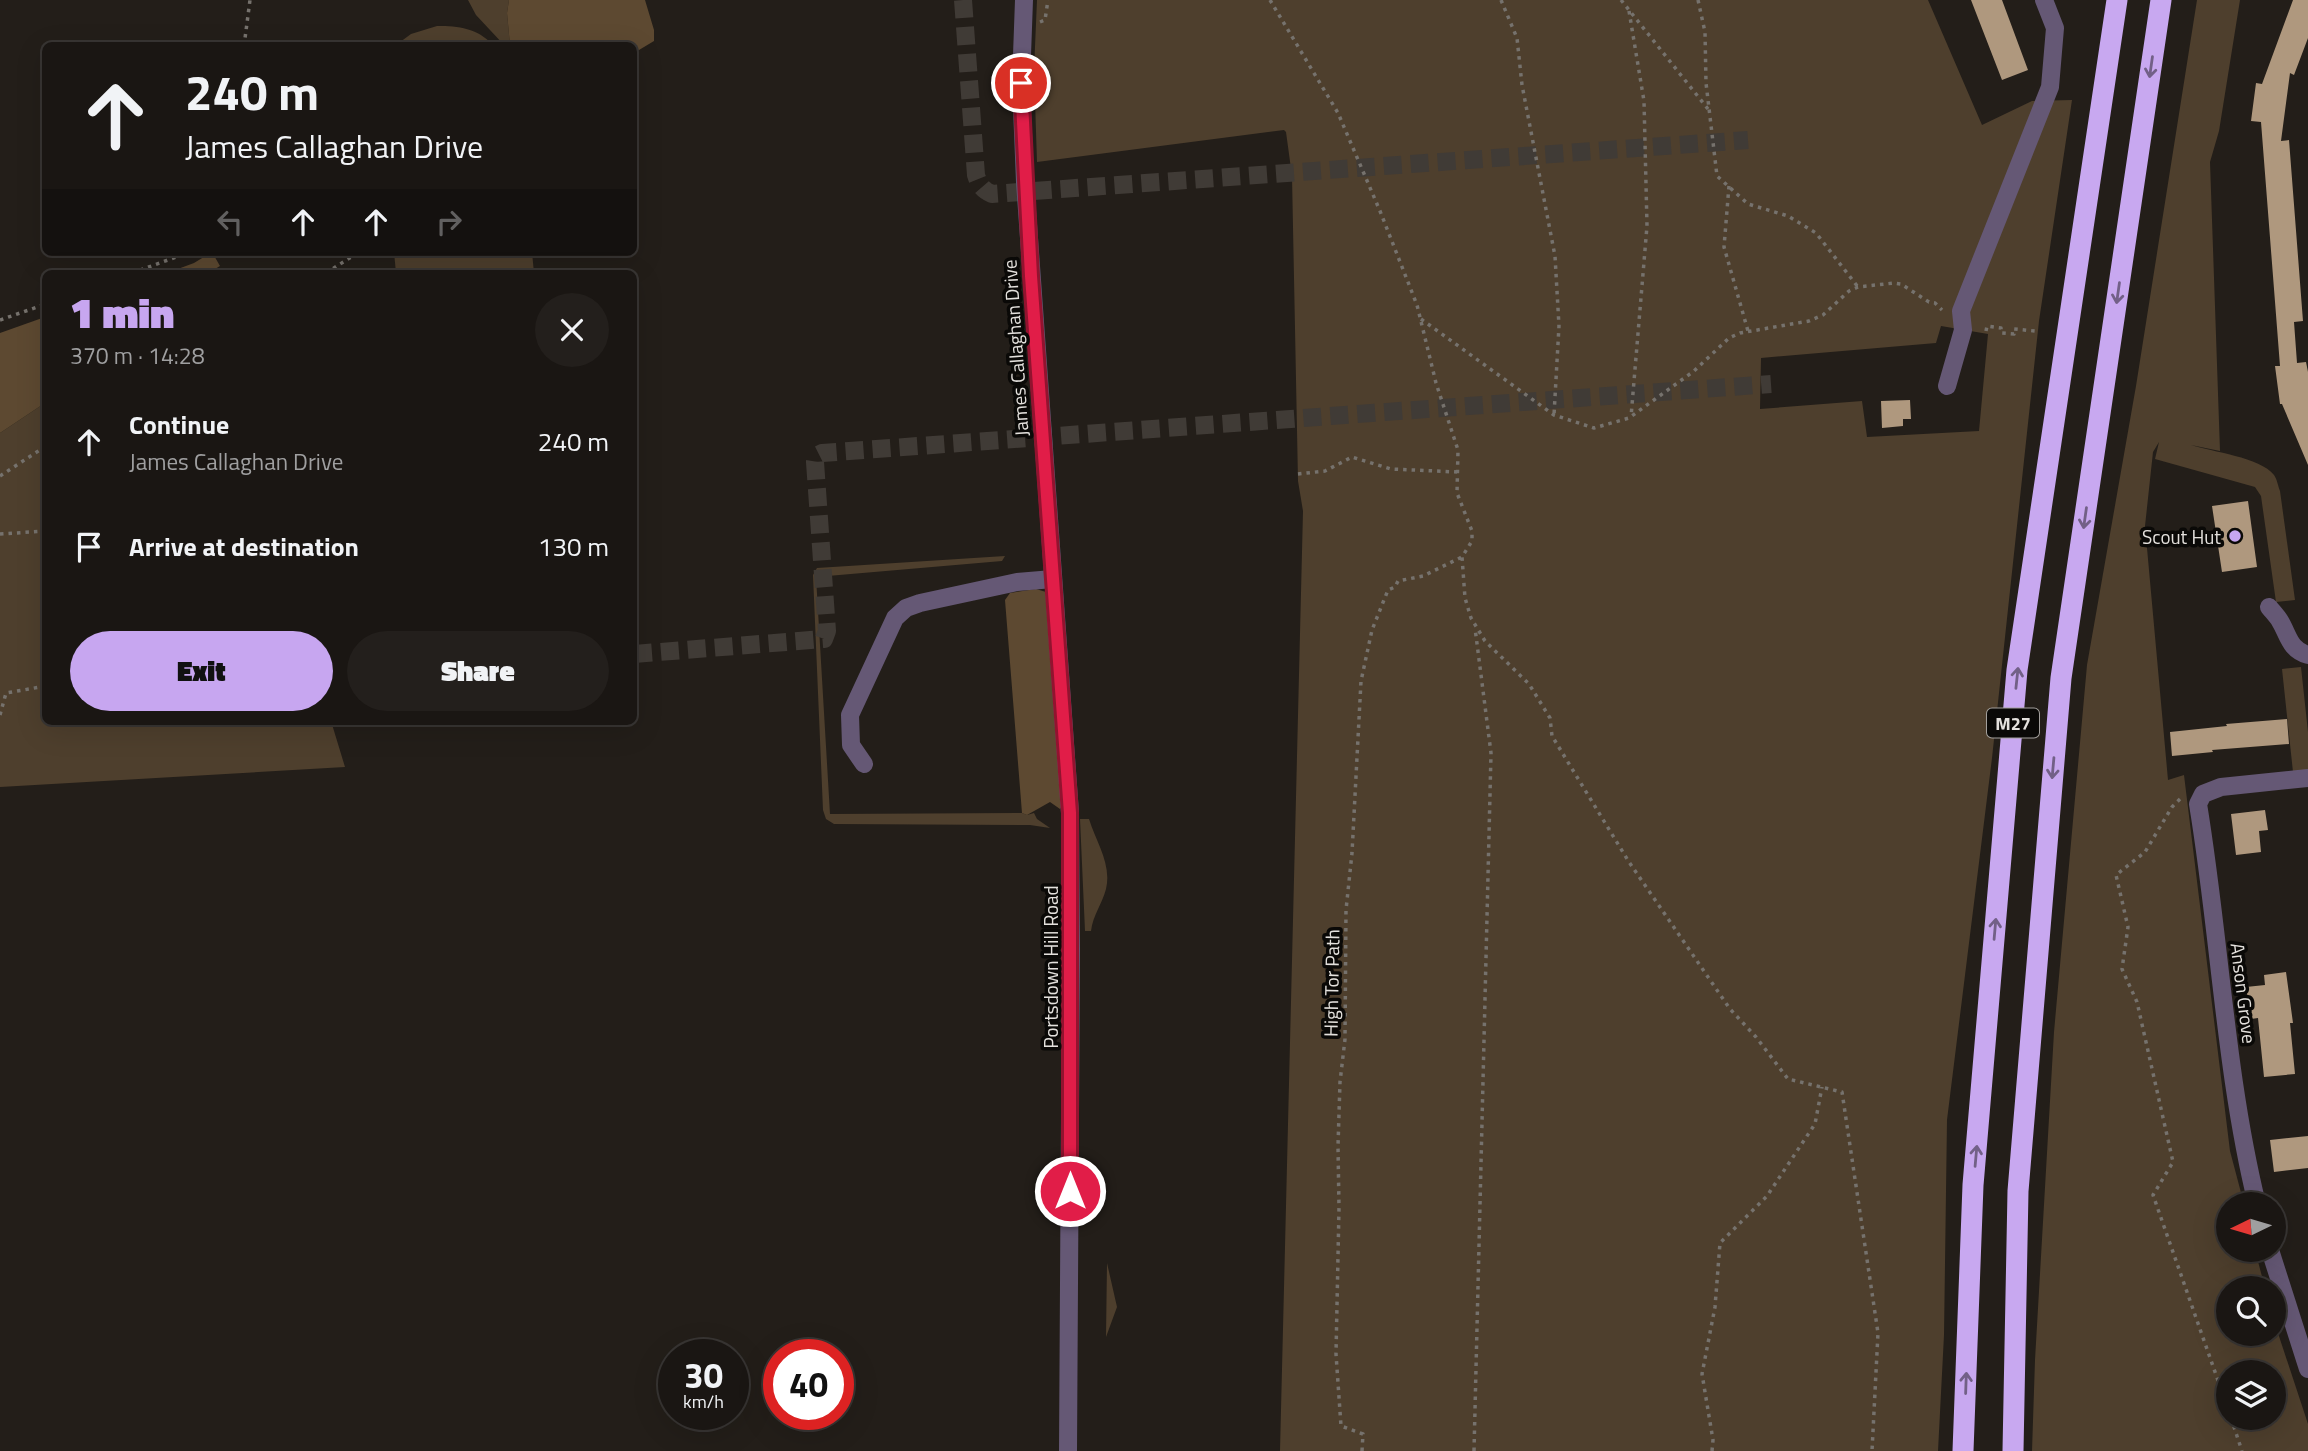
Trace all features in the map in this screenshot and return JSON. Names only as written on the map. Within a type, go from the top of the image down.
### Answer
[{"type":"highway","name":"M27","points":[[1963,1451],[1973,1185],[2017,670],[2117,0]]},
{"type":"highway","name":"M27","points":[[2013,1451],[2018,1191],[2061,678],[2161,0]]},
{"type":"street","name":"James Callaghan Drive","points":[[1024,0],[1021,83],[1025,182],[1046,483]]},
{"type":"street","points":[[1947,386],[1963,330],[1961,311],[2050,87],[2055,28],[2044,0]]},
{"type":"street","name":"Portsdown Hill Road","points":[[1046,483],[1070,813],[1068,1451]]},
{"type":"street","points":[[864,764],[850,745],[850,715],[900,612],[920,603],[1017,582],[1053,579]]},
{"type":"street","points":[[2269,607],[2280,621],[2291,645],[2308,655]]},
{"type":"street","points":[[2206,792],[2221,787],[2308,778]]},
{"type":"street","name":"Anson Grove","points":[[2206,792],[2198,804],[2234,1077],[2246,1158],[2254,1192]]},
{"type":"street","points":[[2274,1262],[2308,1370]]},
{"type":"path","points":[[245,42],[250,0]]},
{"type":"path","points":[[1271,0],[1338,113],[1417,305],[1436,383],[1458,450],[1457,493],[1472,531],[1472,541],[1462,557],[1465,598],[1475,627],[1491,753],[1475,1451]]},
{"type":"path","points":[[1501,0],[1517,38],[1522,85],[1555,256],[1559,326],[1554,415]]},
{"type":"path","points":[[1621,0],[1709,111]]},
{"type":"path","points":[[1698,0],[1705,32],[1706,83],[1717,176],[1748,204],[1788,216],[1816,233],[1858,287]]},
{"type":"path","points":[[1629,11],[1644,100],[1647,226],[1631,417]]},
{"type":"path","points":[[1729,186],[1724,247],[1748,331]]},
{"type":"path","points":[[140,270],[179,256]]},
{"type":"path","points":[[331,270],[353,256]]},
{"type":"path","points":[[1420,319],[1554,415],[1594,428],[1631,417],[1694,371],[1730,338],[1748,331],[1809,321],[1823,315],[1849,291],[1858,287],[1901,284],[1949,314],[1961,311]]},
{"type":"path","points":[[0,320],[42,305]]},
{"type":"path","points":[[1986,331],[1987,326],[2001,328],[2001,333],[2014,334],[2014,329],[2035,331]]},
{"type":"path","points":[[0,476],[42,449]]},
{"type":"path","points":[[1298,474],[1325,471],[1352,457],[1391,469],[1457,472]]},
{"type":"path","points":[[0,534],[42,531]]},
{"type":"path","name":"High Tor Path","points":[[1362,1451],[1363,1434],[1341,1426],[1336,1354],[1338,1146],[1340,1082],[1345,1039],[1346,910],[1352,853],[1361,681],[1372,630],[1388,590],[1395,587],[1398,580],[1423,576],[1462,557]]},
{"type":"path","points":[[1475,627],[1485,641],[1529,684],[1550,718],[1552,736],[1629,862],[1730,1009],[1756,1037],[1788,1079],[1842,1092],[1878,1333],[1872,1451]]},
{"type":"path","points":[[0,715],[6,693],[42,687]]},
{"type":"path","points":[[2206,792],[2185,793],[2172,807],[2145,852],[2116,875],[2128,927],[2122,969],[2137,1002],[2173,1162],[2152,1195],[2216,1375]]},
{"type":"path","points":[[1712,1451],[1713,1440],[1702,1374],[1715,1307],[1720,1243],[1767,1196],[1815,1124],[1822,1087]]},
{"type":"path","points":[[2235,1430],[2242,1451]]},
{"type":"shaded area","points":[[468,0],[509,0],[507,13],[510,42],[501,42],[476,15]]},
{"type":"shaded area","points":[[509,0],[645,0],[654,30],[654,41],[637,50],[637,42],[510,42],[507,13]]},
{"type":"shaded area","points":[[1037,0],[1928,0],[1982,125],[2032,101],[2072,100],[2039,321],[1992,758],[1947,1120],[1944,1335],[1938,1451],[1280,1451],[1303,511],[1298,481],[1292,176],[1286,132],[1284,130],[1037,162],[1034,70]],"holes":[[[1941,326],[1988,334],[1979,431],[1867,437],[1862,401],[1760,409],[1761,358],[1936,343]]]},
{"type":"shaded area","points":[[2197,0],[2240,0],[2219,131],[2210,162],[2220,451],[2191,445],[2247,459],[2274,475],[2280,491],[2295,600],[2276,602],[2261,496],[2255,487],[2155,459],[2159,442],[2153,452],[2145,526],[2168,780],[2184,775],[2230,1151],[2241,1192],[2216,1192],[2216,1262],[2258,1262],[2262,1276],[2216,1276],[2216,1346],[2282,1346],[2308,1424],[2308,1451],[2032,1451],[2054,1032],[2087,665],[2136,386]]},
{"type":"shaded area","points":[[437,26],[453,27],[467,29],[490,42],[400,42],[411,34]]},
{"type":"shaded area","points":[[205,256],[214,256],[220,266],[215,270],[175,270]]},
{"type":"shaded area","points":[[394,256],[532,256],[534,270],[396,270]]},
{"type":"shaded area","points":[[42,318],[42,405],[0,433],[0,333]]},
{"type":"shaded area","points":[[42,405],[42,725],[332,725],[345,767],[0,787],[0,433]]},
{"type":"shaded area","points":[[1005,556],[1002,561],[816,577],[830,814],[1034,813],[1037,819],[1050,828],[1030,825],[834,824],[826,819],[823,810],[813,575],[817,568]]},
{"type":"shaded area","points":[[1036,589],[1046,592],[1062,806],[1060,809],[1050,802],[1027,815],[1022,813],[1005,600],[1010,593]]},
{"type":"shaded area","points":[[2301,667],[2308,732],[2308,770],[2293,772],[2282,669]]},
{"type":"shaded area","points":[[1080,819],[1089,819],[1107,871],[1106,889],[1091,931],[1085,931]]},
{"type":"shaded area","points":[[1107,1263],[1117,1307],[1106,1337]]},
{"type":"building","points":[[1971,0],[2002,0],[2028,70],[2002,80]]},
{"type":"building","points":[[2293,0],[2308,0],[2308,38],[2294,75],[2290,73],[2281,141],[2289,140],[2303,321],[2294,322],[2297,363],[2306,362],[2308,372],[2308,465],[2280,404],[2275,366],[2280,366],[2261,122],[2251,121],[2256,83],[2262,84]]},
{"type":"building","points":[[1910,400],[1911,419],[1903,419],[1903,426],[1882,428],[1881,401]]},
{"type":"building","name":"Scout Hut","points":[[2248,501],[2257,567],[2222,572],[2212,506]]},
{"type":"building","points":[[2287,719],[2289,744],[2172,756],[2170,732]]},
{"type":"building","points":[[2265,810],[2268,830],[2259,831],[2261,852],[2236,855],[2231,814]]},
{"type":"building","points":[[2286,972],[2293,1023],[2290,1023],[2295,1074],[2264,1077],[2258,1018],[2251,1019],[2246,987],[2265,985],[2264,975]]},
{"type":"building","points":[[2308,1136],[2308,1168],[2274,1172],[2270,1140]]},
{"type":"tunnel","points":[[963,0],[976,175],[982,187],[992,194],[1748,140]]},
{"type":"tunnel","points":[[637,654],[824,639],[827,631],[815,462],[816,456],[822,453],[1771,384]]},
{"type":"place","name":"Scout Hut","points":[[2235,536]]},
{"type":"route","points":[[1021,83],[1031,276],[1070,813],[1070,1191]]}]
